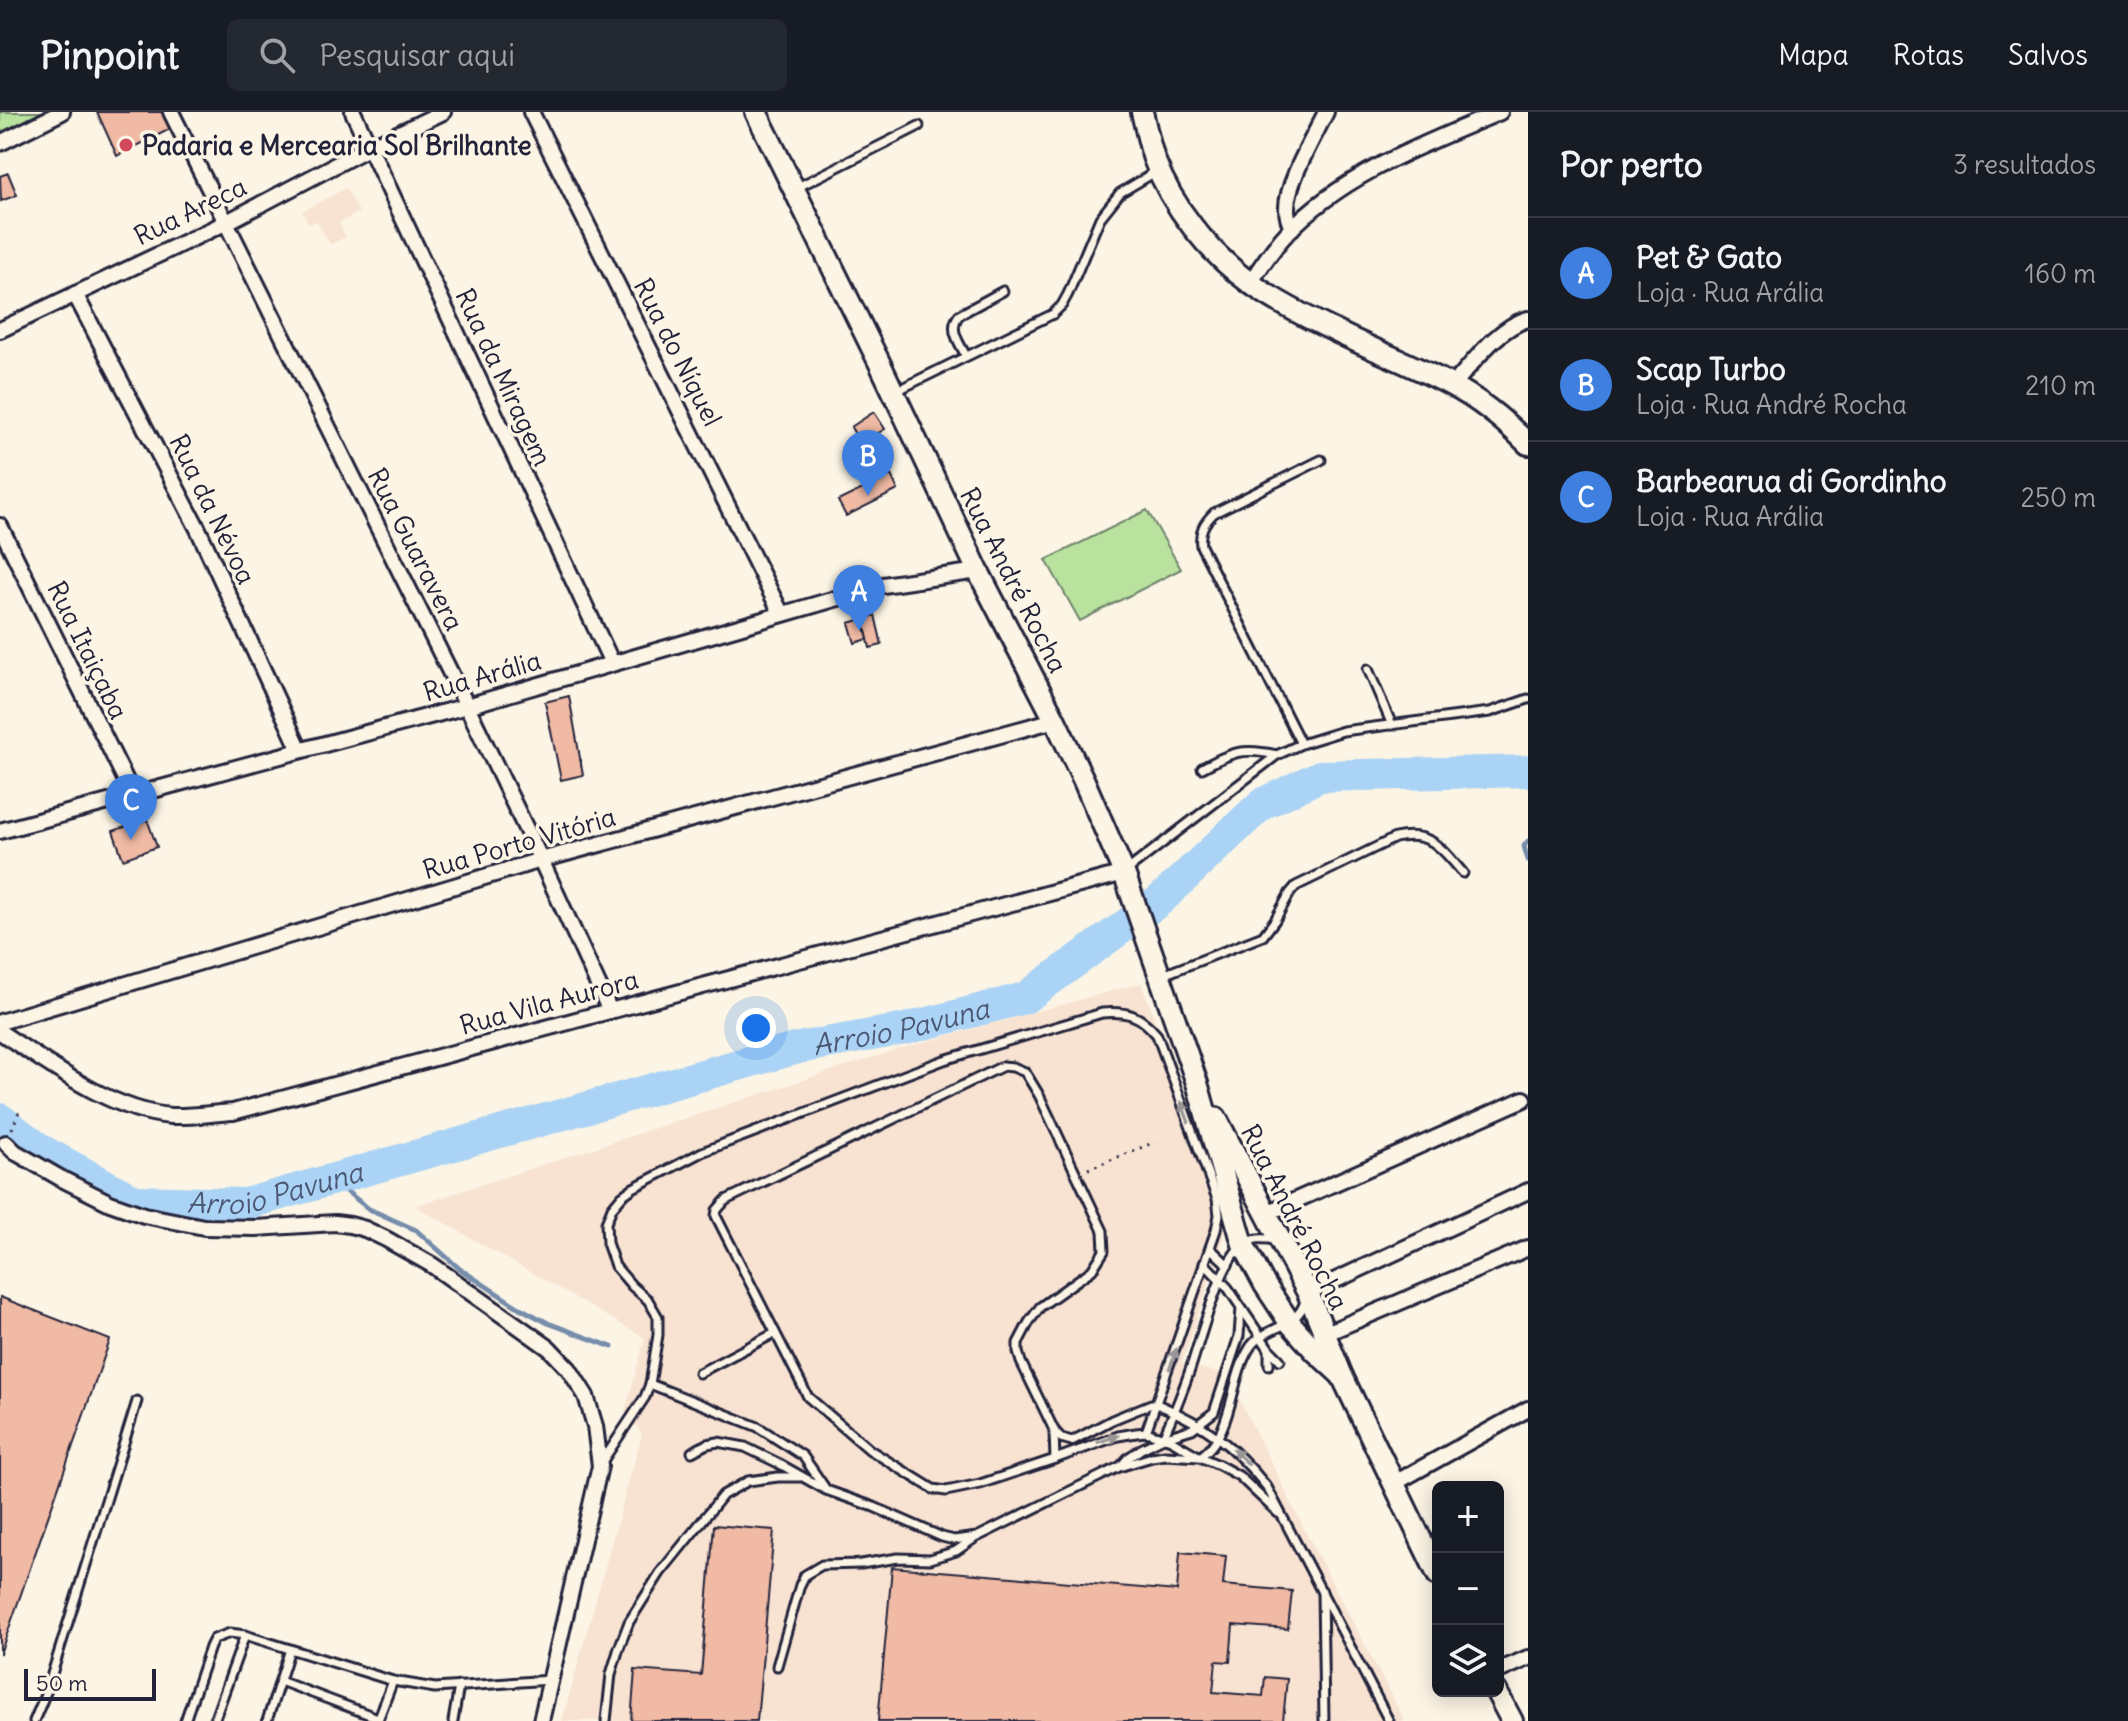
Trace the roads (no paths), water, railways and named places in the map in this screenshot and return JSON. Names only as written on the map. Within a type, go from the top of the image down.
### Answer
[{"type":"main road","name":"Rua André Rocha","points":[[756,112],[978,571],[1084,781],[1125,877],[1197,1083],[1243,1244],[1290,1323],[1342,1376]]},
{"type":"main road","points":[[1142,112],[1151,149],[1166,187],[1202,237],[1250,283],[1323,325],[1452,386],[1498,416],[1528,444]]},
{"type":"main road","name":"Rua André Rocha","points":[[1197,1083],[1308,1293],[1342,1376],[1432,1563]]},
{"type":"main road","points":[[1499,1697],[1512,1721]]},
{"type":"street","points":[[0,143],[62,112]]},
{"type":"street","name":"Rua Guaravera","points":[[171,112],[467,706],[610,1011]]},
{"type":"street","name":"Rua da Miragem","points":[[353,112],[612,663]]},
{"type":"street","name":"Rua Areca","points":[[0,330],[225,223],[443,112]]},
{"type":"street","name":"Rua do Níquel","points":[[531,112],[781,613]]},
{"type":"street","points":[[1292,228],[1286,214],[1287,200],[1326,112]]},
{"type":"street","points":[[1250,283],[1292,228],[1333,193],[1370,170],[1500,112]]},
{"type":"street","name":"Rua da Névoa","points":[[75,294],[198,529],[300,750]]},
{"type":"street","points":[[1452,386],[1505,329],[1528,319]]},
{"type":"street","name":"Rua Itaiçaba","points":[[0,526],[133,795]]},
{"type":"street","name":"Rua Arália","points":[[0,831],[467,706],[883,585],[978,571]]},
{"type":"street","name":"Rua Porto Vitória","points":[[0,1022],[541,860],[1055,720]]},
{"type":"street","name":"Rua Vila Aurora","points":[[0,1032],[77,1082],[125,1105],[171,1116],[233,1112],[1125,877]]},
{"type":"street","points":[[1267,1213],[1524,1099]]},
{"type":"street","points":[[6,1143],[62,1179],[110,1203],[144,1215],[204,1227],[256,1228],[335,1223],[350,1225],[386,1239],[432,1265],[549,1348],[569,1369],[586,1396],[591,1411],[600,1466],[541,1721]]},
{"type":"street","points":[[1308,1293],[1528,1191]]},
{"type":"street","points":[[1324,1334],[1528,1248]]},
{"type":"street","points":[[1393,1484],[1528,1409]]},
{"type":"street","points":[[1504,1668],[1528,1658]]},
{"type":"lane","points":[[794,189],[919,126]]},
{"type":"lane","points":[[893,392],[1053,314],[1068,294],[1100,218],[1120,193],[1159,170]]},
{"type":"lane","points":[[966,356],[953,329],[954,322],[959,315],[1003,291]]},
{"type":"lane","points":[[1301,744],[1201,546],[1200,537],[1206,521],[1214,513],[1321,460]]},
{"type":"lane","points":[[1368,669],[1392,725]]},
{"type":"lane","points":[[1125,877],[1277,755],[1301,744],[1343,731],[1490,712],[1528,699]]},
{"type":"lane","points":[[1202,768],[1248,750],[1277,755]]},
{"type":"lane","points":[[1159,976],[1263,936],[1296,886],[1395,838],[1410,835],[1428,839],[1440,846],[1463,873]]},
{"type":"lane","points":[[600,1466],[638,1411],[650,1384],[658,1335],[658,1317],[648,1300],[615,1266],[607,1243],[606,1223],[612,1208],[622,1196],[702,1152],[901,1076],[944,1060],[1102,1013],[1119,1011],[1145,1021],[1157,1035],[1217,1199],[1219,1215],[1146,1432]]},
{"type":"lane","points":[[1285,1520],[1239,1476],[1146,1432],[1118,1436],[980,1484],[946,1491],[933,1489],[870,1450],[808,1397],[716,1216],[717,1210],[726,1200],[1003,1066],[1025,1072],[1039,1095],[1103,1231],[1104,1251],[1092,1270],[1040,1307],[1018,1343],[1021,1362],[1054,1430],[1059,1437],[1072,1441],[1112,1420],[1157,1404],[1199,1424],[1243,1458],[1267,1487],[1285,1520],[1321,1588],[1389,1721]]},
{"type":"lane","points":[[1163,1438],[1214,1298],[1235,1252],[1251,1239],[1281,1241]]},
{"type":"lane","points":[[1210,1248],[1228,1265]]},
{"type":"lane","points":[[1204,1263],[1228,1288],[1269,1349],[1280,1360]]},
{"type":"lane","points":[[777,1666],[800,1585],[805,1575],[813,1569],[822,1565],[861,1564],[898,1558],[930,1559],[956,1551],[977,1537],[1119,1467],[1165,1455],[1200,1457],[1218,1437],[1242,1362],[1251,1345],[1262,1336],[1290,1323],[1303,1308],[1308,1293]]},
{"type":"lane","points":[[1119,1467],[1128,1458],[1163,1438],[1199,1424],[1216,1408],[1239,1336],[1241,1308]]},
{"type":"lane","points":[[699,1373],[775,1333]]},
{"type":"lane","points":[[1269,1349],[1269,1365]]},
{"type":"lane","points":[[650,1384],[758,1427],[803,1456],[826,1490]]},
{"type":"lane","points":[[34,1721],[47,1690],[137,1401]]},
{"type":"lane","points":[[1054,1430],[1055,1459]]},
{"type":"lane","points":[[692,1452],[718,1442],[745,1447],[826,1490],[942,1537],[954,1540],[977,1537]]},
{"type":"lane","points":[[606,1721],[611,1674],[629,1622],[660,1573],[714,1506],[723,1495],[748,1481],[803,1477]]},
{"type":"lane","points":[[1321,1588],[1324,1721]]},
{"type":"lane","points":[[185,1721],[214,1639],[230,1633],[393,1681],[435,1688],[550,1680]]},
{"type":"lane","points":[[214,1721],[245,1635]]},
{"type":"lane","points":[[269,1720],[290,1649]]},
{"type":"lane","points":[[280,1681],[378,1720],[393,1681]]},
{"type":"lane","points":[[453,1721],[459,1686]]},
{"type":"waterway","name":"Arroio Pavuna","points":[[0,1119],[41,1150],[135,1201],[245,1204],[798,1048],[905,1029],[1025,998],[1159,901],[1262,804],[1320,776],[1528,771]]},
{"type":"waterway","points":[[1528,841],[1524,846],[1528,860]]},
{"type":"waterway","points":[[332,1180],[369,1209],[416,1230],[460,1269],[518,1307],[548,1323],[612,1347]]},
{"type":"place","name":"Padaria e Mercearia Sol Brilhante","points":[[126,145]]},
{"type":"place","name":"Scap Turbo","points":[[868,496]]},
{"type":"place","name":"Pet & Gato","points":[[859,631]]},
{"type":"place","name":"Barbearua di Gordinho","points":[[131,840]]}]
